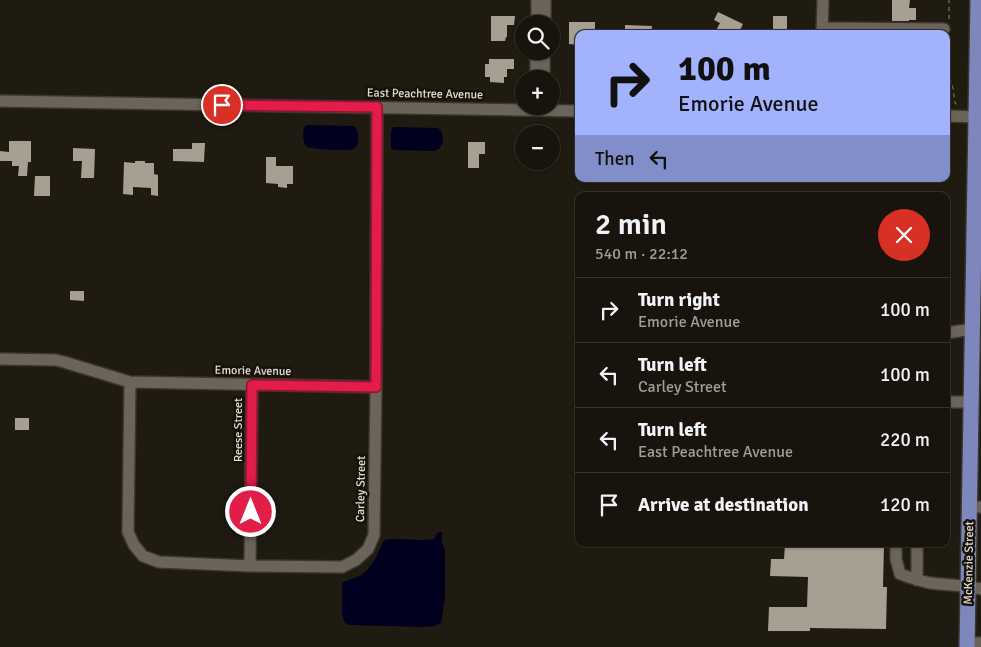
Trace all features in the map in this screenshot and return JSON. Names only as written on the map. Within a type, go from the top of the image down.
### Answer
[{"type":"main road","name":"McKenzie Street","points":[[972,644],[975,587],[976,461],[971,402],[976,382],[972,329],[978,249],[978,0]]},
{"type":"street","points":[[537,0],[537,15]]},
{"type":"street","points":[[545,0],[545,15]]},
{"type":"street","points":[[822,30],[823,0]]},
{"type":"street","name":"East Peachtree Avenue","points":[[0,101],[515,108]]},
{"type":"street","name":"Carley Street","points":[[130,382],[128,532],[134,545],[143,556],[159,562],[250,566],[342,567],[356,560],[368,549],[374,535],[377,107]]},
{"type":"street","name":"East Peachtree Avenue","points":[[560,110],[575,111]]},
{"type":"street","points":[[950,116],[978,117]]},
{"type":"street","points":[[950,332],[972,329]]},
{"type":"street","name":"Emorie Avenue","points":[[0,359],[56,360],[130,382],[376,387]]},
{"type":"street","name":"Reese Street","points":[[250,566],[252,385]]},
{"type":"street","points":[[950,402],[971,402]]},
{"type":"street","points":[[896,547],[896,559],[900,574],[930,583],[975,587]]},
{"type":"street","points":[[917,547],[917,580]]},
{"type":"path","points":[[947,30],[949,0]]},
{"type":"path","points":[[950,78],[955,103],[978,117]]},
{"type":"water","points":[[307,125],[354,126],[357,129],[357,147],[347,150],[307,147],[304,143],[303,135],[304,127]]},
{"type":"water","points":[[392,128],[438,128],[441,130],[443,137],[442,144],[435,151],[394,150],[391,148],[391,132]]},
{"type":"water","points":[[438,532],[442,532],[442,543],[445,549],[445,598],[441,623],[435,626],[422,627],[350,625],[345,623],[342,614],[342,583],[360,576],[368,569],[384,540],[434,539]]},
{"type":"building","points":[[892,0],[910,0],[909,8],[916,8],[916,20],[892,21]]},
{"type":"building","points":[[718,12],[743,24],[740,30],[716,30],[720,23],[714,20]]},
{"type":"building","points":[[491,16],[515,16],[514,25],[507,25],[505,41],[491,41]]},
{"type":"building","points":[[773,16],[787,16],[787,30],[773,30]]},
{"type":"building","points":[[569,22],[595,22],[595,30],[575,30],[575,45],[569,44]]},
{"type":"building","points":[[625,25],[652,26],[652,30],[625,30]]},
{"type":"building","points":[[489,59],[514,59],[514,69],[507,69],[507,77],[504,77],[504,83],[490,82],[490,77],[485,77],[485,64],[489,64]]},
{"type":"building","points":[[9,141],[31,141],[31,162],[28,162],[27,176],[18,176],[19,166],[12,166],[12,161],[0,161],[0,151],[9,152]]},
{"type":"building","points":[[468,142],[485,142],[485,154],[479,154],[479,168],[468,168]]},
{"type":"building","points":[[192,143],[205,143],[204,162],[173,161],[173,149],[192,149]]},
{"type":"building","points":[[73,148],[95,149],[94,178],[81,178],[82,161],[73,161]]},
{"type":"building","points":[[266,157],[276,157],[276,166],[293,166],[293,184],[287,184],[287,188],[278,187],[278,184],[266,183]]},
{"type":"building","points":[[135,161],[154,163],[154,174],[158,175],[158,196],[151,195],[151,188],[133,187],[133,195],[123,194],[124,162],[135,163]]},
{"type":"building","points":[[35,176],[50,176],[50,196],[34,196]]},
{"type":"building","points":[[70,291],[84,291],[84,301],[70,300]]},
{"type":"building","points":[[15,418],[29,418],[29,430],[15,430]]},
{"type":"building","points":[[785,547],[884,547],[883,587],[887,587],[886,629],[810,628],[810,631],[768,631],[769,607],[807,607],[808,577],[770,576],[771,559],[784,559]]},
{"type":"route","points":[[222,105],[377,107],[376,387],[252,385],[251,512]]}]
